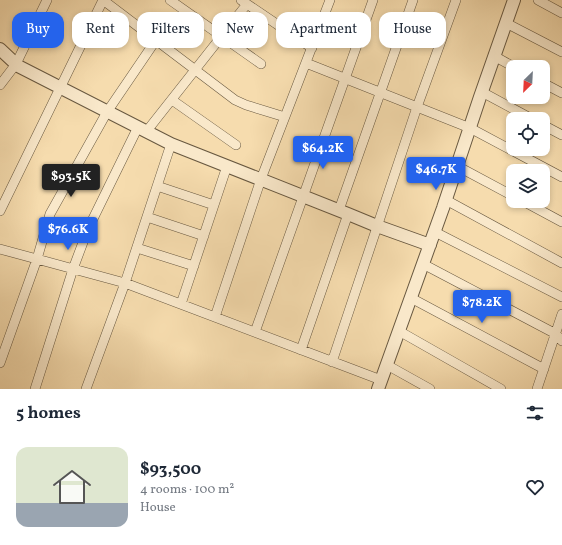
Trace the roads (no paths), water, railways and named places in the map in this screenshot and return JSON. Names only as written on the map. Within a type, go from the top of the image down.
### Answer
[{"type":"street","points":[[0,85],[16,64],[47,0]]},
{"type":"street","points":[[0,211],[103,0],[137,26]]},
{"type":"street","points":[[170,0],[212,29]]},
{"type":"street","points":[[241,12],[247,4],[259,0]]},
{"type":"street","points":[[326,12],[330,0]]},
{"type":"street","points":[[255,332],[344,78],[373,0]]},
{"type":"street","points":[[301,350],[381,93],[413,0]]},
{"type":"street","points":[[332,362],[417,107],[456,0]]},
{"type":"street","points":[[0,249],[125,283],[332,362],[380,385],[435,232],[514,0]]},
{"type":"street","points":[[538,0],[562,13]]},
{"type":"street","points":[[247,4],[276,24]]},
{"type":"street","points":[[506,23],[562,52]]},
{"type":"street","points":[[0,363],[37,259],[50,214],[107,112],[151,48]]},
{"type":"street","points":[[166,48],[235,100],[285,117]]},
{"type":"street","points":[[34,389],[73,269],[88,229],[142,129],[172,100],[212,48]]},
{"type":"street","points":[[239,48],[261,64]]},
{"type":"street","points":[[214,317],[261,179],[312,48]]},
{"type":"street","points":[[0,49],[16,64],[171,144],[430,246]]},
{"type":"street","points":[[494,56],[506,63]]},
{"type":"street","points":[[306,63],[470,128],[562,177]]},
{"type":"street","points":[[550,87],[562,93]]},
{"type":"street","points":[[482,92],[519,112]]},
{"type":"street","points":[[172,100],[236,145]]},
{"type":"street","points":[[550,129],[562,135]]},
{"type":"street","points":[[86,389],[125,283],[171,144]]},
{"type":"street","points":[[181,304],[227,166]]},
{"type":"street","points":[[457,166],[506,192]]},
{"type":"street","points":[[157,186],[214,205]]},
{"type":"street","points":[[446,200],[562,263]]},
{"type":"street","points":[[536,208],[562,222]]},
{"type":"street","points":[[147,217],[204,236]]},
{"type":"street","points":[[435,232],[562,297]]},
{"type":"street","points":[[137,248],[194,266]]},
{"type":"street","points":[[423,264],[556,334],[562,341]]},
{"type":"street","points":[[411,298],[544,369]]},
{"type":"street","points":[[537,389],[562,314]]},
{"type":"street","points":[[399,330],[501,389]]},
{"type":"street","points":[[387,366],[430,389]]}]
